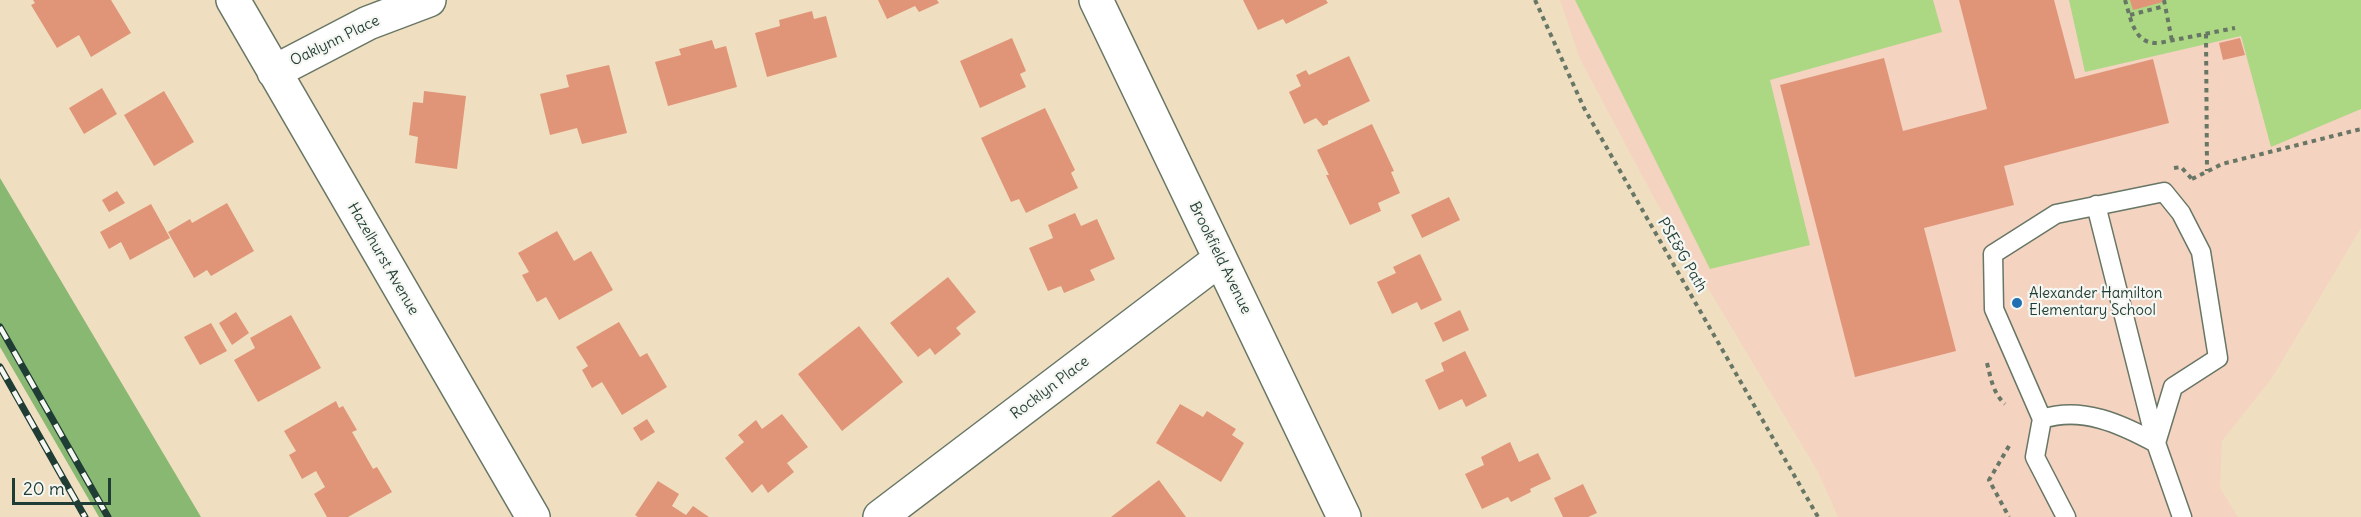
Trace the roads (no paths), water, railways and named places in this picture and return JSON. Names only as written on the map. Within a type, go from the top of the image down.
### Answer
[{"type":"street","name":"Hazelhurst Avenue","points":[[233,0],[533,517]]},
{"type":"street","name":"Oaklynn Place","points":[[274,72],[368,23],[429,0]]},
{"type":"street","name":"Brookfield Avenue","points":[[1096,0],[1344,517]]},
{"type":"street","name":"Rocklyn Place","points":[[880,517],[1220,259]]},
{"type":"lane","points":[[2066,517],[2035,457],[2042,419],[1994,309],[1993,254],[2056,214],[2164,192],[2181,213],[2200,252],[2218,358],[2173,387],[2156,443]]},
{"type":"lane","points":[[2096,205],[2156,443],[2182,517]]},
{"type":"lane","points":[[2042,419],[2055,415],[2087,415],[2126,427],[2156,443]]},
{"type":"railway","points":[[0,327],[108,517]]},
{"type":"railway","points":[[0,367],[85,517]]},
{"type":"place","name":"Alexander Hamilton Elementary School","points":[[2017,303]]}]
